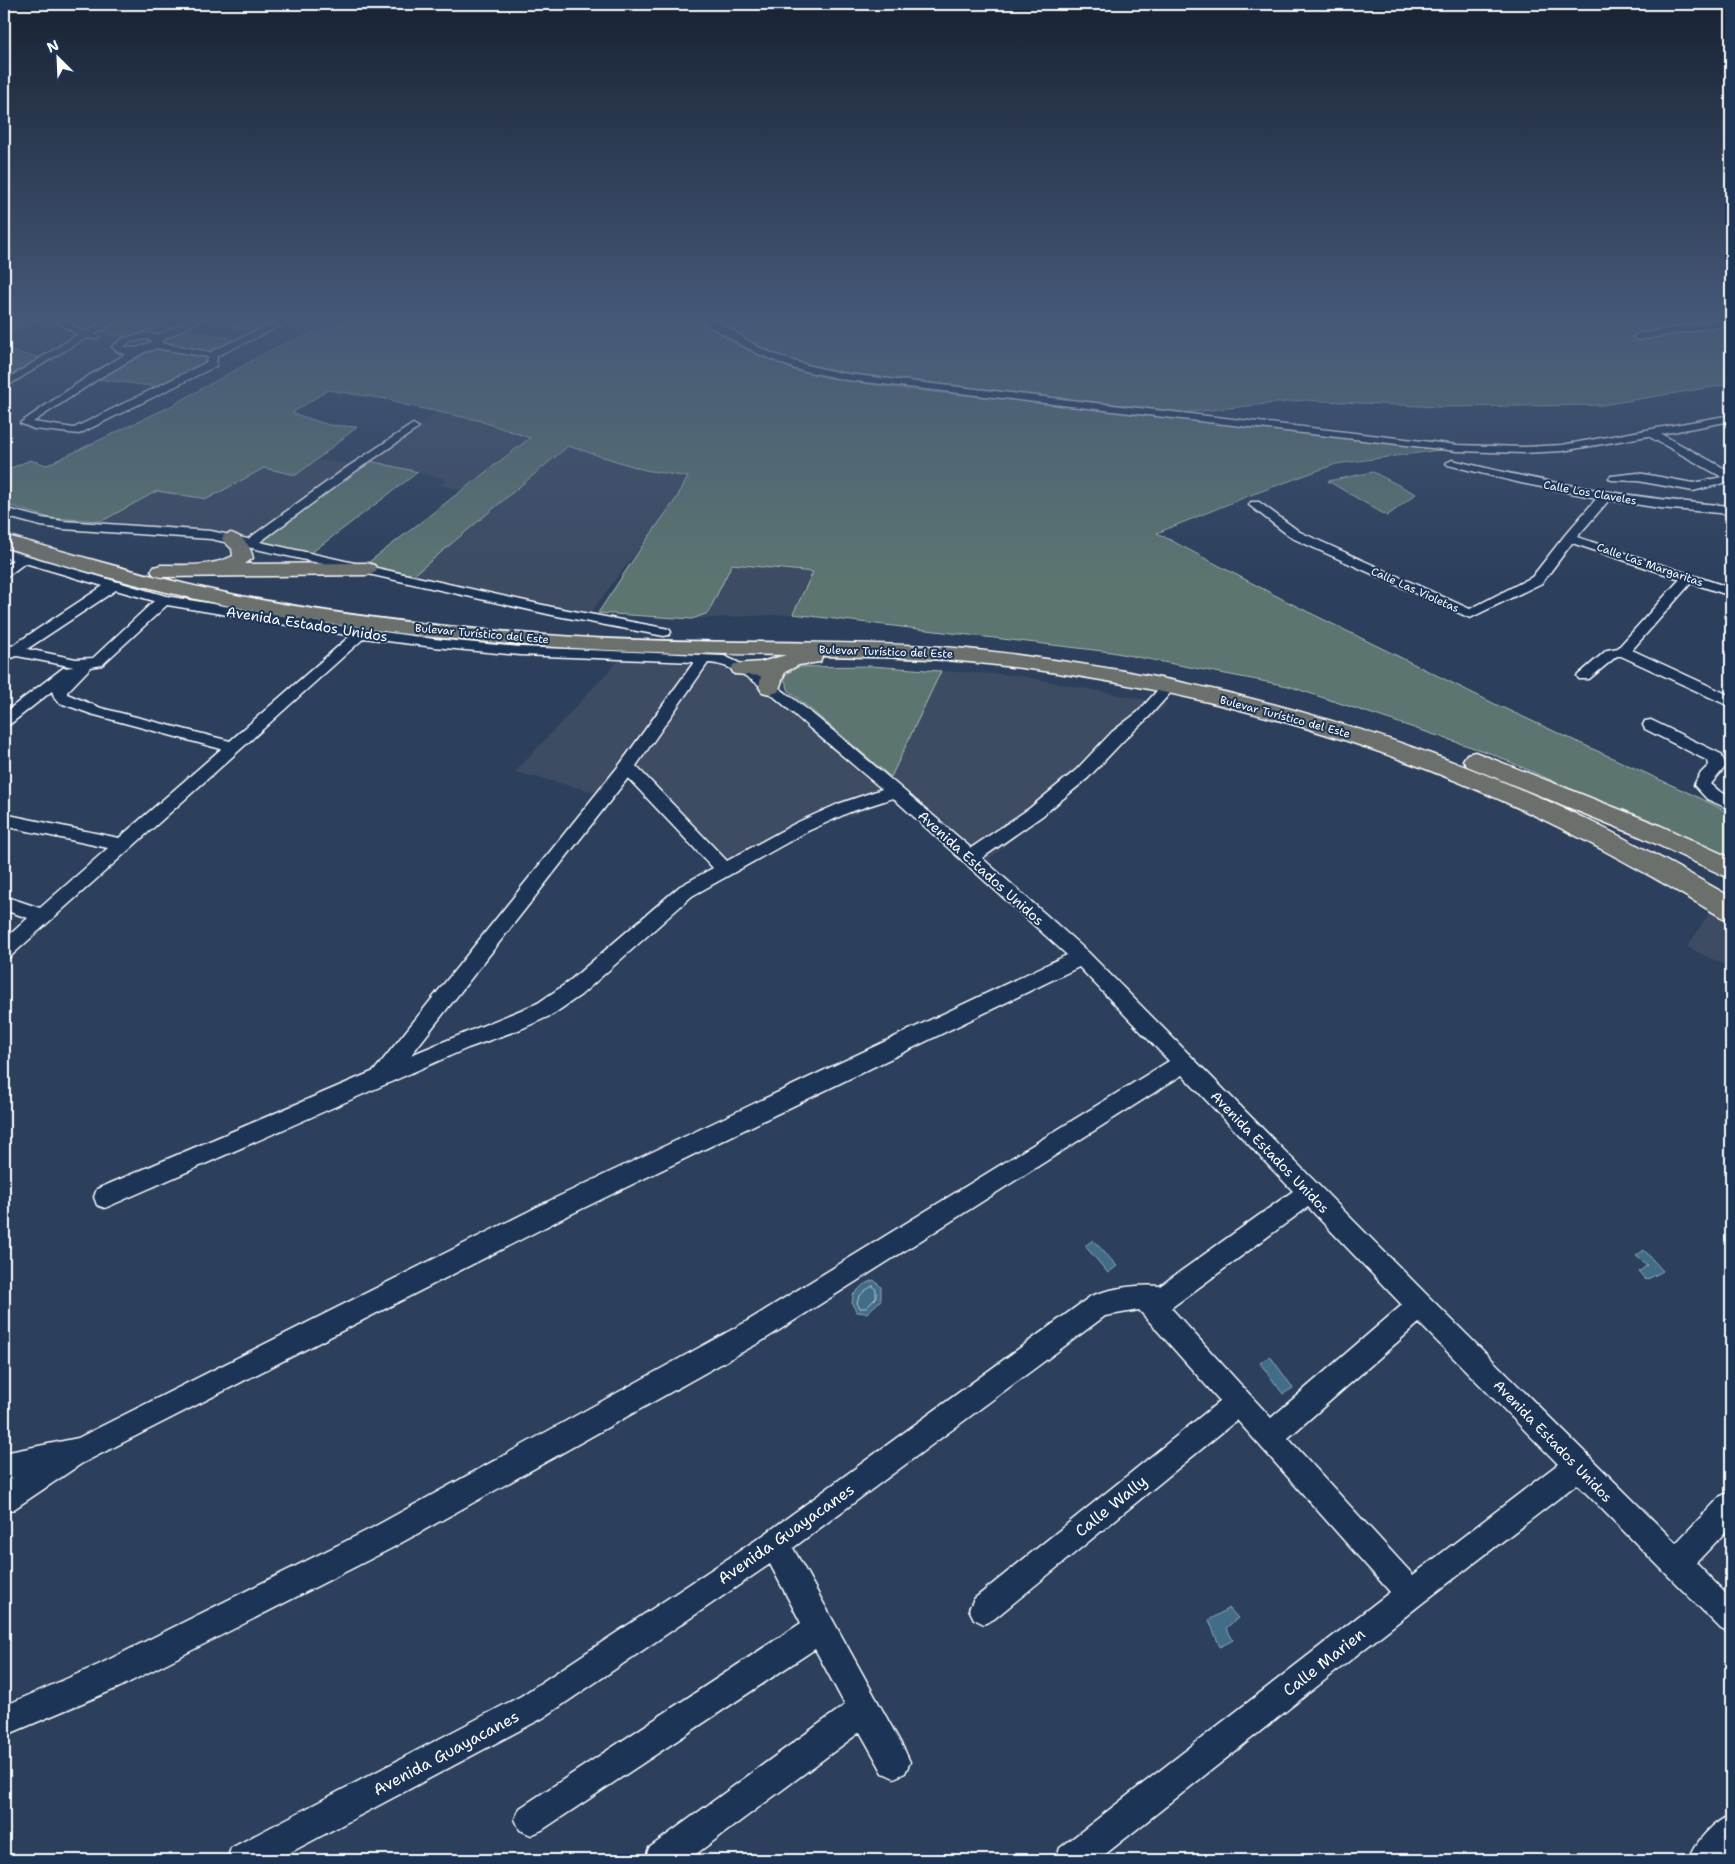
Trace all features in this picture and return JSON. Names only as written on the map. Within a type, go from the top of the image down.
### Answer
[{"type":"highway","name":"Bulevar Turístico del Este","points":[[4,525],[161,571],[295,598],[431,615],[535,626],[664,632],[943,640],[1050,650],[1161,669],[1297,703],[1405,736],[1474,760],[1650,831],[1731,869]]},
{"type":"highway","points":[[197,571],[229,566],[244,558],[241,546],[231,539]]},
{"type":"highway","name":"Bulevar Turístico del Este","points":[[4,541],[149,582],[204,594],[285,610],[405,627],[587,644],[702,648],[828,649],[966,655],[1105,674],[1168,687],[1254,706],[1323,725],[1487,784],[1624,850],[1731,910]]},
{"type":"highway","points":[[161,571],[367,569]]},
{"type":"highway","points":[[742,668],[761,669],[805,657],[824,657],[967,661],[1062,673],[1105,674]]},
{"type":"highway","points":[[770,688],[773,672],[781,665]]},
{"type":"street","points":[[51,406],[25,423],[75,432],[127,406]]},
{"type":"street","points":[[1086,406],[1457,448],[1524,450],[1562,448],[1731,418]]},
{"type":"street","points":[[251,544],[353,468],[412,427]]},
{"type":"street","points":[[1651,433],[1731,478]]},
{"type":"street","name":"Calle Los Claveles","points":[[1452,463],[1516,480],[1605,497],[1677,508],[1731,510]]},
{"type":"street","points":[[1615,478],[1638,477],[1693,487],[1731,478]]},
{"type":"street","name":"Calle Las Violetas","points":[[1255,505],[1296,535],[1470,614],[1537,580],[1569,538],[1605,497]]},
{"type":"street","points":[[4,512],[41,522],[63,525],[189,532],[231,539],[552,611],[664,632]]},
{"type":"street","name":"Calle Las Margaritas","points":[[1569,538],[1731,592]]},
{"type":"street","name":"Avenida Estados Unidos","points":[[4,553],[164,600],[361,633],[434,643],[520,651],[719,659],[742,668],[770,688],[895,791],[1081,956],[1420,1306],[1731,1619]]},
{"type":"street","points":[[4,572],[23,559]]},
{"type":"street","points":[[1623,652],[1688,578]]},
{"type":"street","points":[[7,653],[113,586]]},
{"type":"street","points":[[7,653],[81,664],[97,662],[164,600]]},
{"type":"street","points":[[4,951],[361,633]]},
{"type":"street","points":[[1584,676],[1612,652],[1623,652],[1731,702]]},
{"type":"street","points":[[381,1078],[627,767],[704,658]]},
{"type":"street","points":[[4,721],[81,664]]},
{"type":"street","points":[[81,664],[59,691],[60,696],[65,700],[96,711],[232,748]]},
{"type":"street","points":[[970,858],[1036,812],[1082,774],[1118,736],[1143,715],[1168,687]]},
{"type":"street","points":[[1651,725],[1715,758],[1718,766],[1702,785],[1713,795],[1731,804]]},
{"type":"street","points":[[627,767],[725,870]]},
{"type":"street","points":[[105,1197],[461,1042],[514,1023],[545,1009],[574,989],[686,891],[824,817],[895,791]]},
{"type":"street","points":[[4,820],[121,845]]},
{"type":"street","points":[[4,903],[42,916]]},
{"type":"street","points":[[4,1499],[81,1451],[554,1210],[936,1028],[1081,956]]},
{"type":"street","points":[[4,1721],[109,1676],[382,1538],[753,1332],[1183,1063]]},
{"type":"street","name":"Avenida Guayacanes","points":[[245,1860],[532,1707],[775,1544],[1100,1305],[1144,1297],[1163,1299],[1310,1192]]},
{"type":"street","points":[[1144,1297],[1411,1594]]},
{"type":"street","points":[[1270,1436],[1420,1306]]},
{"type":"street","name":"Calle Wally","points":[[984,1609],[1238,1403]]},
{"type":"street","points":[[4,1466],[81,1451]]},
{"type":"street","name":"Calle Marien","points":[[1072,1860],[1411,1594],[1578,1467]]},
{"type":"street","points":[[1675,1564],[1731,1506]]},
{"type":"street","points":[[775,1544],[894,1762]]},
{"type":"street","points":[[531,1819],[820,1628]]},
{"type":"street","points":[[661,1860],[864,1710]]},
{"type":"street","points":[[1705,1860],[1731,1831]]},
{"type":"shaded area","points":[[437,412],[497,425],[531,438],[461,490],[441,485],[446,479],[370,461]]},
{"type":"shaded area","points":[[567,446],[645,470],[689,477],[676,499],[589,615],[414,575]]},
{"type":"shaded area","points":[[317,460],[360,465],[260,541],[212,531],[102,521],[157,491],[207,499],[264,468],[296,475]]},
{"type":"shaded area","points":[[732,564],[813,572],[793,614],[692,619],[708,613]]},
{"type":"shaded area","points":[[619,660],[720,666],[748,680],[898,798],[820,827],[733,874],[627,759],[599,793],[515,772]]},
{"type":"shaded area","points":[[941,671],[1016,675],[1167,704],[988,860],[891,777]]},
{"type":"shaded area","points":[[1712,909],[1731,922],[1731,968],[1687,947]]},
{"type":"green space","points":[[303,406],[292,413],[329,425],[357,427],[296,475],[264,468],[207,499],[157,491],[102,521],[50,518],[4,504],[4,471],[30,460],[47,465],[169,407]]},
{"type":"green space","points":[[410,406],[1073,406],[1184,417],[1440,450],[1336,464],[1248,496],[1157,533],[1288,602],[1497,705],[1731,814],[1731,860],[1492,754],[1288,686],[1111,652],[793,614],[813,572],[732,564],[708,613],[692,619],[598,613],[676,499],[688,477],[645,470],[568,446],[414,575],[365,565],[530,438],[477,420]]},
{"type":"green space","points":[[1119,406],[1247,406],[1181,413]]},
{"type":"green space","points":[[1419,406],[1521,406],[1438,407]]},
{"type":"green space","points":[[370,461],[418,472],[311,553],[260,541],[360,465]]},
{"type":"green space","points":[[1373,472],[1416,494],[1387,516],[1328,481]]},
{"type":"green space","points":[[871,666],[941,671],[891,777],[789,691],[783,676],[798,667]]},
{"type":"water","points":[[1093,1240],[1117,1266],[1108,1273],[1085,1246]]},
{"type":"water","points":[[1644,1250],[1663,1271],[1646,1280],[1639,1272],[1647,1265],[1636,1256]]},
{"type":"water","points":[[874,1280],[881,1287],[881,1300],[867,1313],[857,1312],[852,1304],[853,1295],[863,1285]]},
{"type":"water","points":[[1270,1356],[1293,1388],[1283,1394],[1260,1363]]},
{"type":"water","points":[[1229,1608],[1238,1618],[1226,1628],[1233,1640],[1220,1647],[1209,1620]]}]
